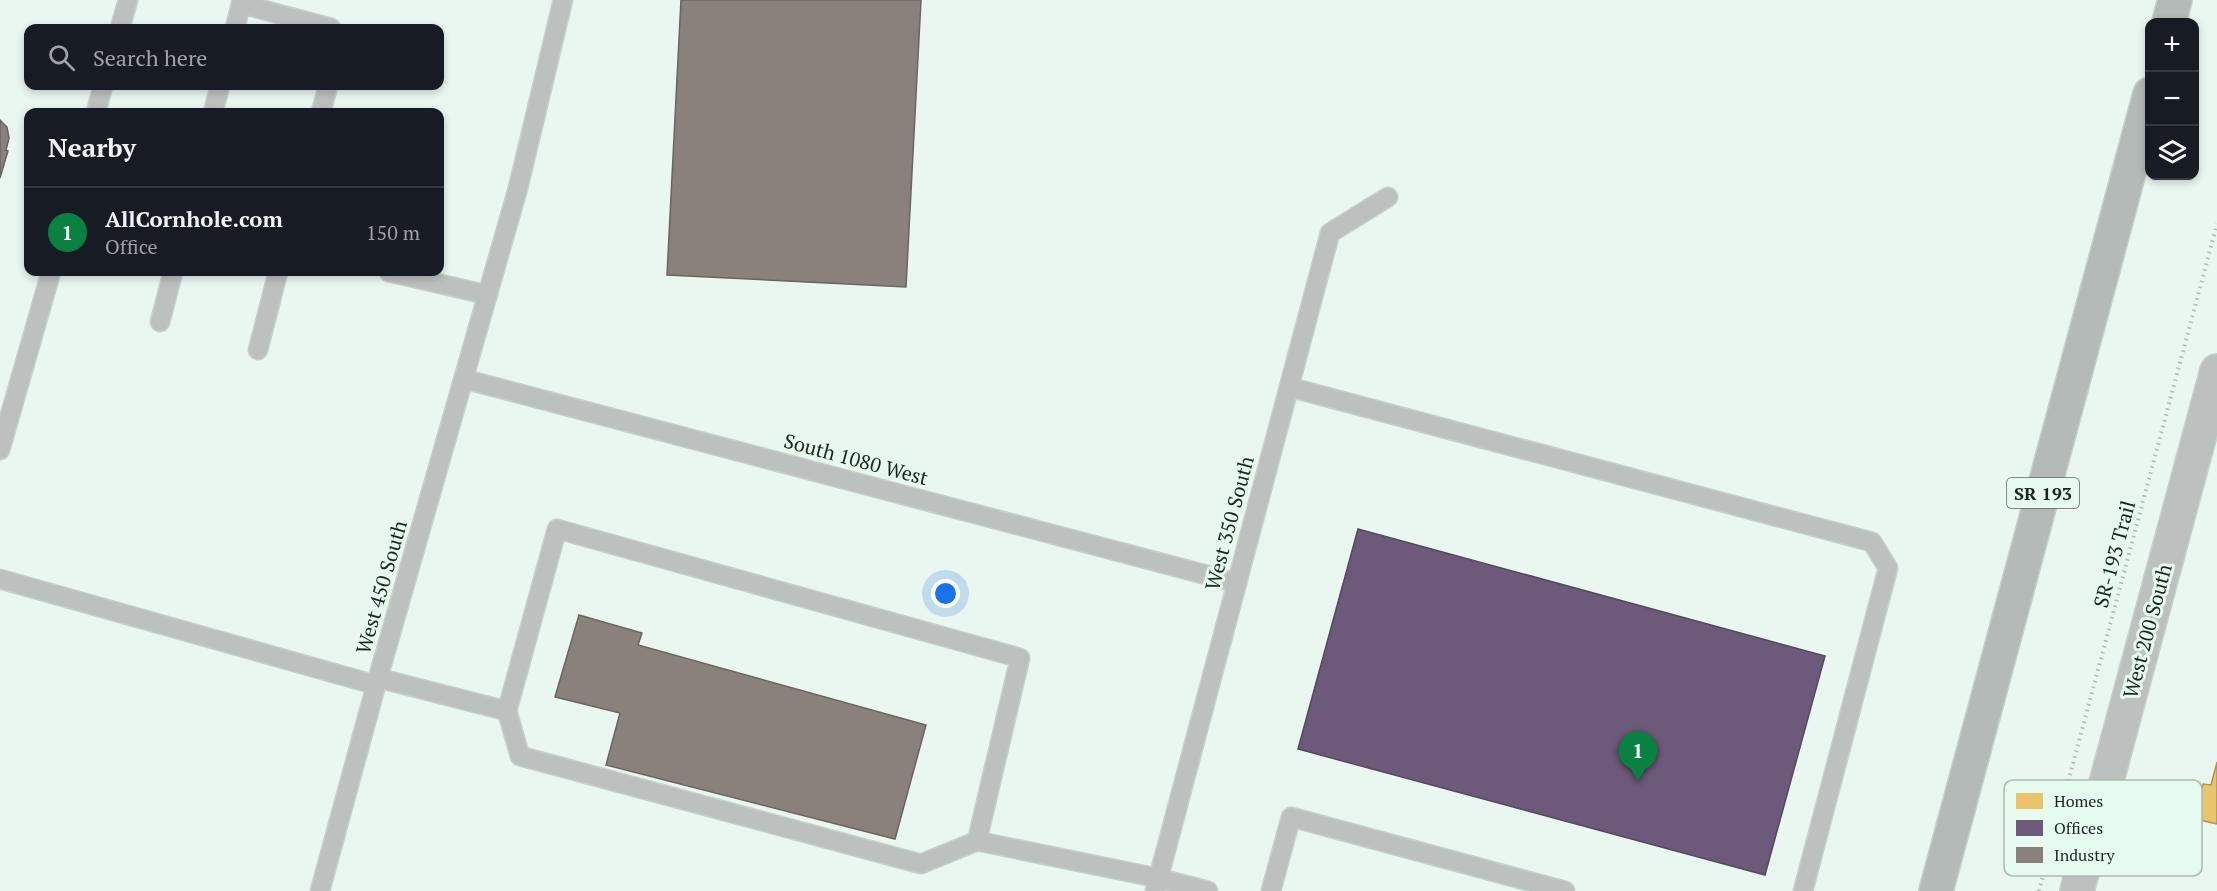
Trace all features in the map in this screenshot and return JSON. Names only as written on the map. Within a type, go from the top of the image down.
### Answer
[{"type":"main road","points":[[2170,18],[2175,0]]},
{"type":"main road","name":"SR 193","points":[[1936,891],[2145,113]]},
{"type":"street","name":"West 200 South","points":[[2107,780],[2217,370]]},
{"type":"street","name":"West 200 South","points":[[2077,891],[2081,876]]},
{"type":"lane","points":[[121,24],[128,0]]},
{"type":"lane","name":"West 450 South","points":[[320,891],[518,188],[563,0]]},
{"type":"lane","points":[[236,24],[241,4],[316,24]]},
{"type":"lane","points":[[97,108],[102,90]]},
{"type":"lane","points":[[214,108],[219,90]]},
{"type":"lane","points":[[322,108],[327,90]]},
{"type":"lane","name":"West 350 South","points":[[1157,884],[1330,233],[1388,196]]},
{"type":"lane","points":[[0,450],[50,276]]},
{"type":"lane","points":[[160,322],[172,276]]},
{"type":"lane","points":[[258,350],[277,276]]},
{"type":"lane","points":[[406,276],[488,295]]},
{"type":"lane","name":"South 1080 West","points":[[464,379],[1237,583]]},
{"type":"lane","points":[[1289,387],[1872,542],[1888,568],[1803,891]]},
{"type":"lane","points":[[977,841],[1020,658],[557,529],[507,711],[520,756],[921,864],[977,841],[1157,884],[1208,891]]},
{"type":"lane","points":[[0,579],[377,682],[507,711]]},
{"type":"lane","points":[[1271,891],[1291,817],[1565,891]]},
{"type":"path","name":"SR-193 Trail","points":[[2069,780],[2217,224]]},
{"type":"path","name":"SR-193 Trail","points":[[2039,891],[2043,876]]},
{"type":"building: Homes","points":[[2217,762],[2217,824],[2202,821],[2203,784],[2211,785]]},
{"type":"building: Offices","points":[[1358,529],[1825,656],[1765,875],[1298,749]]},
{"type":"building: Industry","points":[[681,0],[921,0],[906,287],[667,275]]},
{"type":"building: Industry","points":[[0,120],[7,127],[9,138],[6,150],[8,151],[0,178]]},
{"type":"building: Industry","points":[[579,615],[642,633],[638,645],[926,725],[895,839],[606,765],[620,713],[555,697]]},
{"type":"place","name":"AllCornhole.com","points":[[1638,781]]}]
